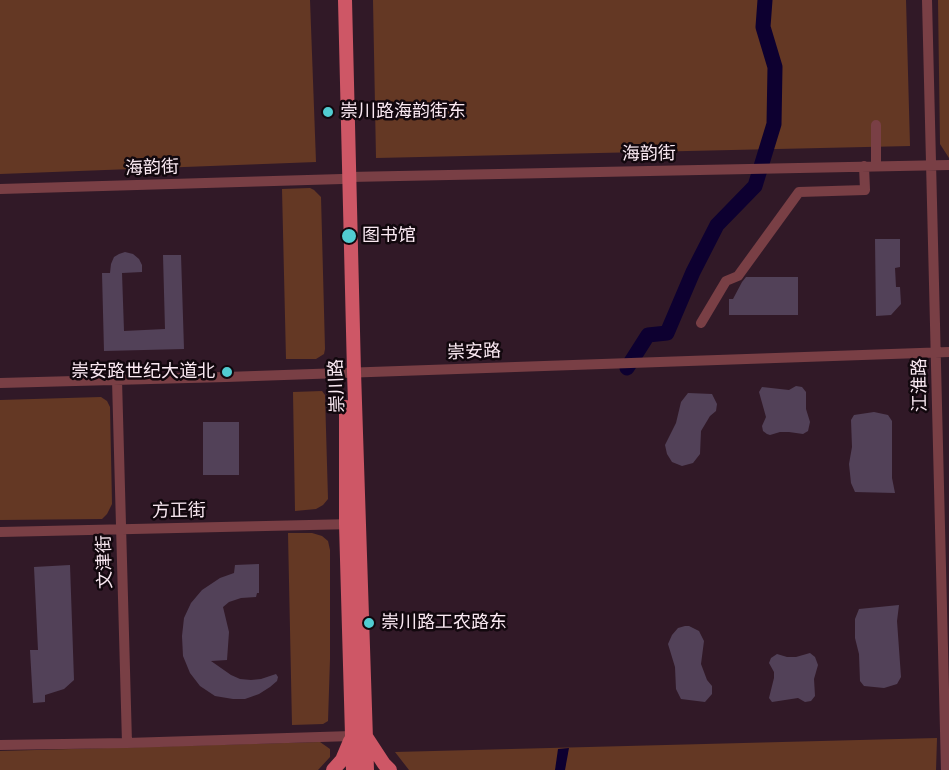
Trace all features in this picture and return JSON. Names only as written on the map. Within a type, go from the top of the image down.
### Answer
[{"type":"main road","name":"崇川路","points":[[336,0],[345,178],[359,737],[367,770]]},
{"type":"main road","name":"崇川路","points":[[345,0],[345,178]]},
{"type":"main road","name":"崇川路","points":[[353,770],[359,737]]},
{"type":"main road","points":[[333,770],[359,737],[390,770]]},
{"type":"street","name":"江淮路","points":[[927,0],[947,723],[946,770]]},
{"type":"street","points":[[876,125],[876,166]]},
{"type":"street","name":"海韵街","points":[[0,189],[345,178],[949,165]]},
{"type":"street","points":[[701,323],[726,281],[738,276],[799,192],[865,190],[864,166]]},
{"type":"street","name":"崇安路","points":[[0,383],[949,352]]},
{"type":"street","name":"文津街","points":[[117,380],[127,743]]},
{"type":"street","name":"方正街","points":[[0,532],[352,524]]},
{"type":"street","points":[[0,745],[359,737]]},
{"type":"shaded area","points":[[0,0],[310,0],[316,162],[0,174]]},
{"type":"shaded area","points":[[373,0],[906,0],[910,146],[376,158]]},
{"type":"shaded area","points":[[938,0],[949,0],[949,158],[940,144]]},
{"type":"shaded area","points":[[310,188],[321,197],[325,349],[324,354],[316,359],[286,359],[282,189]]},
{"type":"shaded area","points":[[322,391],[325,395],[328,499],[316,509],[295,511],[293,392]]},
{"type":"shaded area","points":[[101,397],[110,407],[112,504],[107,514],[102,519],[0,520],[0,400]]},
{"type":"shaded area","points":[[288,533],[312,533],[322,536],[328,541],[330,550],[328,721],[323,724],[292,725]]},
{"type":"shaded area","points":[[937,738],[936,770],[409,770],[395,752]]},
{"type":"shaded area","points":[[320,742],[330,749],[330,757],[318,770],[0,770],[0,751]]},
{"type":"shaded area","points":[[569,748],[565,770],[555,770],[558,749]]},
{"type":"building","points":[[875,239],[900,239],[900,267],[895,268],[896,287],[900,287],[901,304],[891,315],[876,316]]},
{"type":"building","points":[[125,252],[139,259],[142,272],[122,273],[124,331],[165,329],[163,255],[181,255],[184,349],[104,351],[102,273],[110,273],[114,257]]},
{"type":"building","points":[[746,277],[798,277],[798,315],[729,315],[729,299],[733,299]]},
{"type":"building","points":[[796,386],[802,387],[806,392],[806,409],[810,422],[808,431],[803,434],[780,432],[767,434],[763,431],[762,426],[766,417],[759,392],[762,387],[789,390]]},
{"type":"building","points":[[688,393],[712,394],[717,404],[716,411],[701,431],[700,454],[693,463],[682,466],[672,462],[665,445],[676,423],[681,402]]},
{"type":"building","points":[[874,412],[888,415],[892,421],[892,478],[895,493],[855,492],[851,483],[849,464],[852,447],[851,420],[854,415]]},
{"type":"building","points":[[203,422],[239,422],[239,475],[203,475]]},
{"type":"building","points":[[259,564],[259,593],[256,597],[241,598],[223,607],[229,632],[227,660],[211,661],[240,679],[261,679],[276,674],[277,681],[259,694],[245,699],[215,696],[200,686],[190,673],[183,656],[184,618],[191,603],[202,590],[220,578],[234,573],[235,565]]},
{"type":"building","points":[[70,565],[74,680],[64,689],[45,695],[45,702],[33,703],[30,650],[38,650],[34,567]]},
{"type":"building","points":[[899,605],[897,621],[901,677],[897,684],[884,688],[864,686],[860,681],[859,654],[855,638],[855,619],[859,609]]},
{"type":"building","points":[[685,626],[699,631],[704,641],[701,664],[712,686],[712,694],[705,702],[681,699],[676,689],[675,667],[668,644],[678,628]]},
{"type":"building","points":[[810,653],[815,657],[818,665],[814,679],[815,696],[811,701],[805,702],[798,698],[772,702],[769,698],[774,678],[774,672],[769,663],[771,658],[777,654],[796,657]]},
{"type":"waterway","points":[[627,368],[648,335],[667,333],[693,272],[717,225],[755,186],[774,124],[775,67],[763,27],[765,0]]},
{"type":"place","name":"崇川路海韵街东","points":[[328,112]]},
{"type":"place","name":"图书馆","points":[[349,236]]},
{"type":"place","name":"崇安路世纪大道北","points":[[227,372]]},
{"type":"place","name":"崇川路工农路东","points":[[369,623]]}]
